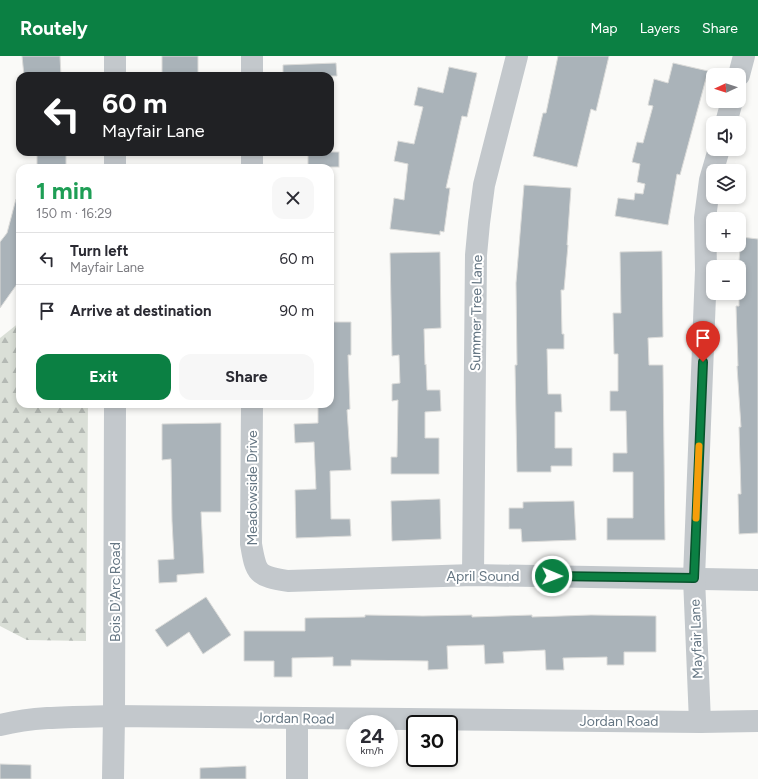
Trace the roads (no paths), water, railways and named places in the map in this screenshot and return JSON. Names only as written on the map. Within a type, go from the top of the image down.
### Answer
[{"type":"street","points":[[115,56],[115,72]]},
{"type":"street","points":[[252,56],[252,72]]},
{"type":"street","name":"Summer Tree Lane","points":[[473,576],[476,255],[484,185],[518,56]]},
{"type":"street","points":[[741,68],[744,56]]},
{"type":"street","name":"Mayfair Lane","points":[[700,722],[694,578],[706,270],[705,218],[710,180],[717,156]]},
{"type":"street","name":"Bois D'Arc Road","points":[[113,779],[116,408]]},
{"type":"street","name":"Meadowside Drive","points":[[252,408],[251,544],[254,563],[258,572]]},
{"type":"street","name":"April Sound","points":[[258,572],[270,578],[288,581],[473,576],[758,580]]},
{"type":"street","name":"Jordan Road","points":[[0,726],[38,718],[114,716],[297,719],[700,722],[758,721]]},
{"type":"street","points":[[297,719],[297,779]]}]
